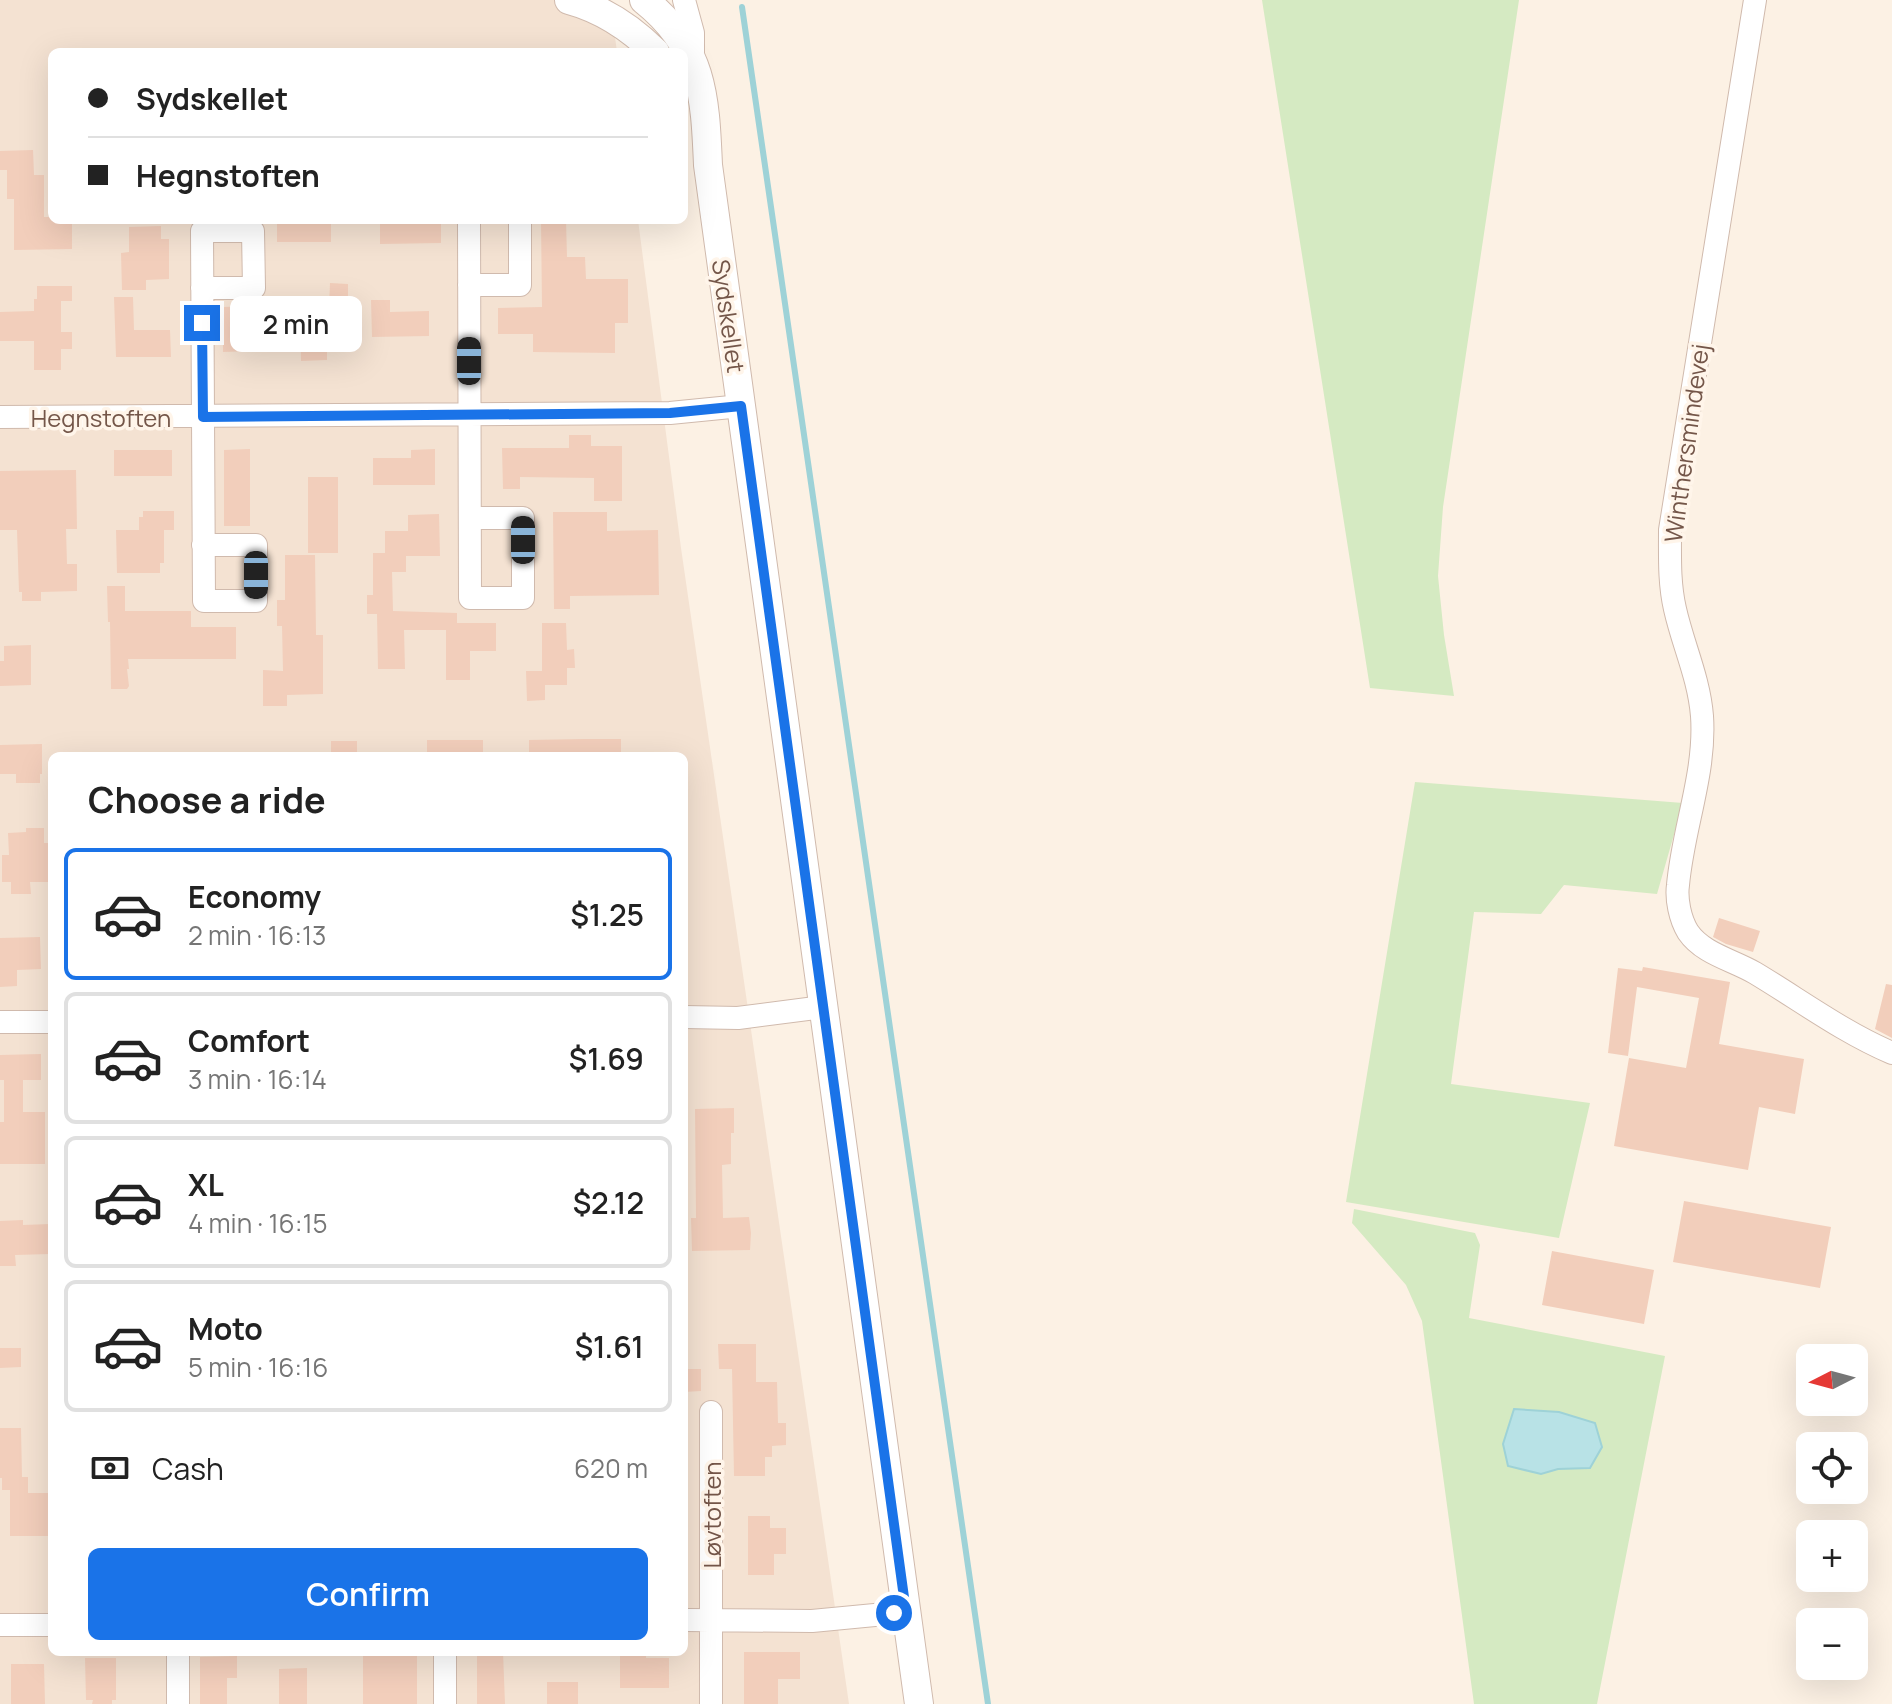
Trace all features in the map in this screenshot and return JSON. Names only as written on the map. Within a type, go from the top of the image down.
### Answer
[{"type":"street","points":[[569,0],[604,6],[651,48]]},
{"type":"street","name":"Sydskellet","points":[[644,0],[660,13],[686,48]]},
{"type":"street","name":"Sydskellet","points":[[684,0],[693,33],[693,59]]},
{"type":"street","name":"Winthersmindevej","points":[[1755,0],[1670,530],[1669,569],[1675,610],[1695,675],[1702,717],[1701,756],[1677,887],[1680,912],[1688,931],[1704,947],[1751,971],[1865,1041],[1892,1053]]},
{"type":"street","name":"Sydskellet","points":[[688,51],[700,81],[706,114],[708,165],[919,1704]]},
{"type":"street","name":"Sydskellet","points":[[688,100],[708,165]]},
{"type":"street","points":[[469,224],[470,518]]},
{"type":"street","points":[[469,285],[520,285],[520,224]]},
{"type":"street","name":"Hegnstoften","points":[[202,288],[203,545]]},
{"type":"street","name":"Hegnstoften","points":[[0,417],[685,413],[741,406]]},
{"type":"street","points":[[688,1017],[738,1018],[823,1007]]},
{"type":"street","points":[[0,1022],[48,1022]]},
{"type":"street","name":"Løvtoften","points":[[711,1412],[711,1704]]},
{"type":"street","points":[[688,1620],[812,1621],[906,1612]]},
{"type":"street","points":[[0,1625],[48,1625]]},
{"type":"street","points":[[178,1656],[178,1704]]},
{"type":"street","points":[[445,1656],[445,1704]]},
{"type":"shaded area","points":[[0,0],[610,0],[616,48],[48,48],[48,224],[639,224],[681,548],[849,1704],[0,1704]]},
{"type":"green space","points":[[1262,0],[1519,0],[1443,507],[1438,576],[1454,696],[1370,688]]},
{"type":"green space","points":[[1415,782],[1683,803],[1657,894],[1564,885],[1541,914],[1474,912],[1451,1084],[1590,1103],[1559,1238],[1346,1202]]},
{"type":"green space","points":[[1354,1209],[1475,1233],[1480,1245],[1469,1318],[1665,1356],[1597,1704],[1474,1704],[1422,1321],[1406,1285],[1352,1223]]},
{"type":"water","points":[[1514,1409],[1559,1412],[1595,1423],[1602,1447],[1590,1468],[1558,1469],[1541,1474],[1508,1466],[1503,1444]]},
{"type":"building","points":[[33,150],[34,175],[44,175],[44,217],[48,217],[48,224],[72,224],[72,249],[14,250],[14,199],[7,199],[7,170],[0,170],[0,151]]},
{"type":"building","points":[[277,224],[331,224],[331,242],[277,242]]},
{"type":"building","points":[[380,224],[441,224],[441,243],[380,244]]},
{"type":"building","points":[[541,224],[566,224],[567,257],[585,257],[586,279],[628,279],[628,323],[615,323],[615,353],[533,352],[533,334],[498,334],[498,308],[542,307]]},
{"type":"building","points":[[161,226],[161,239],[169,239],[169,279],[146,280],[146,290],[122,290],[121,253],[129,252],[129,227]]},
{"type":"building","points":[[330,283],[348,284],[348,307],[329,307]]},
{"type":"building","points":[[37,286],[72,286],[72,301],[61,301],[61,332],[72,332],[72,349],[61,349],[61,370],[34,370],[34,341],[0,341],[0,312],[34,311]]},
{"type":"building","points":[[114,297],[133,297],[134,330],[170,330],[171,357],[116,357]]},
{"type":"building","points":[[327,297],[327,360],[301,361],[300,298]]},
{"type":"building","points":[[371,300],[390,300],[390,312],[429,311],[429,336],[372,337]]},
{"type":"building","points":[[252,306],[253,351],[223,352],[223,307]]},
{"type":"building","points":[[569,435],[591,435],[591,446],[622,446],[622,501],[594,501],[594,478],[520,477],[520,489],[503,489],[502,448],[569,448]]},
{"type":"building","points":[[250,449],[250,526],[224,526],[224,450]]},
{"type":"building","points":[[435,449],[435,485],[373,485],[373,458],[411,458],[411,450]]},
{"type":"building","points":[[114,450],[172,450],[172,476],[114,476]]},
{"type":"building","points":[[76,470],[77,529],[66,529],[67,564],[77,564],[77,591],[41,592],[41,601],[22,601],[17,530],[0,530],[0,471]]},
{"type":"building","points":[[308,477],[338,477],[338,553],[308,553]]},
{"type":"building","points":[[143,511],[174,511],[174,530],[164,530],[164,563],[160,563],[160,573],[117,573],[116,530],[139,530],[139,517],[143,517]]},
{"type":"building","points":[[553,512],[607,512],[607,531],[658,530],[659,595],[570,596],[570,609],[554,609]]},
{"type":"building","points":[[439,514],[440,556],[406,556],[406,572],[392,572],[393,611],[457,613],[457,623],[496,623],[496,651],[470,651],[470,680],[446,680],[446,630],[404,630],[405,669],[378,669],[377,614],[367,614],[367,595],[373,595],[373,553],[385,553],[385,531],[408,531],[408,515]]},
{"type":"building","points":[[285,555],[315,555],[316,635],[323,635],[323,694],[287,695],[287,706],[263,706],[263,670],[283,671],[282,626],[277,626],[277,600],[285,600]]},
{"type":"building","points":[[107,586],[125,586],[125,611],[191,611],[191,627],[236,627],[236,659],[128,659],[129,686],[127,689],[111,689]]},
{"type":"building","points":[[542,623],[566,623],[567,650],[574,649],[575,668],[567,668],[567,685],[545,685],[545,700],[527,701],[526,671],[542,671]]},
{"type":"building","points":[[31,645],[31,685],[0,686],[0,661],[4,661],[4,646]]},
{"type":"building","points":[[621,739],[621,752],[529,752],[529,740]]},
{"type":"building","points":[[427,740],[483,740],[483,752],[427,752]]},
{"type":"building","points":[[331,741],[357,741],[357,752],[331,752]]},
{"type":"building","points":[[42,744],[40,783],[16,783],[16,774],[0,774],[0,745]]},
{"type":"building","points":[[26,828],[44,828],[44,843],[48,843],[48,882],[30,882],[31,894],[11,894],[11,882],[2,882],[2,855],[9,855],[8,833],[26,832]]},
{"type":"building","points":[[1719,918],[1760,931],[1753,952],[1713,937]]},
{"type":"building","points":[[40,937],[41,969],[17,970],[17,986],[0,987],[0,938]]},
{"type":"building","points":[[1643,967],[1730,982],[1719,1044],[1804,1059],[1795,1114],[1759,1107],[1748,1170],[1614,1146],[1629,1058],[1686,1068],[1699,998],[1637,987],[1628,1056],[1608,1053],[1618,968],[1642,971]]},
{"type":"building","points":[[1886,984],[1892,985],[1892,1038],[1875,1029]]},
{"type":"building","points":[[41,1054],[41,1080],[23,1080],[23,1112],[45,1112],[45,1164],[0,1164],[4,1080],[0,1080],[0,1055]]},
{"type":"building","points":[[734,1108],[731,1164],[722,1165],[723,1218],[749,1217],[750,1250],[692,1251],[691,1218],[696,1218],[695,1109]]},
{"type":"building","points":[[1684,1201],[1831,1227],[1820,1288],[1673,1262]]},
{"type":"building","points":[[23,1220],[23,1225],[48,1224],[48,1254],[15,1255],[16,1266],[0,1266],[0,1221]]},
{"type":"building","points":[[1552,1251],[1654,1270],[1644,1324],[1542,1305]]},
{"type":"building","points":[[718,1344],[756,1344],[756,1382],[777,1382],[778,1423],[786,1423],[786,1445],[772,1446],[772,1457],[765,1457],[765,1476],[734,1476],[732,1369],[719,1369]]},
{"type":"building","points":[[0,1348],[21,1348],[21,1367],[0,1368]]},
{"type":"building","points":[[688,1369],[701,1369],[701,1391],[688,1392]]},
{"type":"building","points":[[0,1428],[21,1428],[22,1477],[28,1477],[28,1493],[48,1493],[48,1536],[10,1536],[10,1490],[2,1490]]},
{"type":"building","points":[[748,1516],[770,1516],[770,1528],[786,1528],[786,1554],[774,1554],[774,1575],[748,1575]]},
{"type":"building","points":[[744,1652],[800,1652],[800,1679],[778,1679],[778,1704],[744,1704]]},
{"type":"building","points":[[237,1656],[237,1678],[227,1678],[227,1704],[200,1704],[200,1657]]},
{"type":"building","points":[[363,1656],[417,1656],[417,1704],[363,1704]]},
{"type":"building","points":[[477,1656],[503,1656],[505,1704],[477,1704]]},
{"type":"building","points":[[620,1656],[669,1658],[669,1688],[620,1688]]},
{"type":"building","points":[[85,1658],[116,1658],[116,1700],[112,1700],[112,1704],[92,1704],[93,1700],[86,1700]]},
{"type":"building","points":[[11,1664],[44,1664],[45,1704],[11,1704]]},
{"type":"building","points":[[307,1668],[307,1704],[279,1704],[279,1669]]},
{"type":"building","points":[[547,1682],[578,1682],[578,1704],[547,1704]]},
{"type":"waterway","points":[[742,7],[988,1704]]},
{"type":"route","points":[[202,323],[203,417],[685,413],[741,406],[906,1612],[894,1613]]}]
